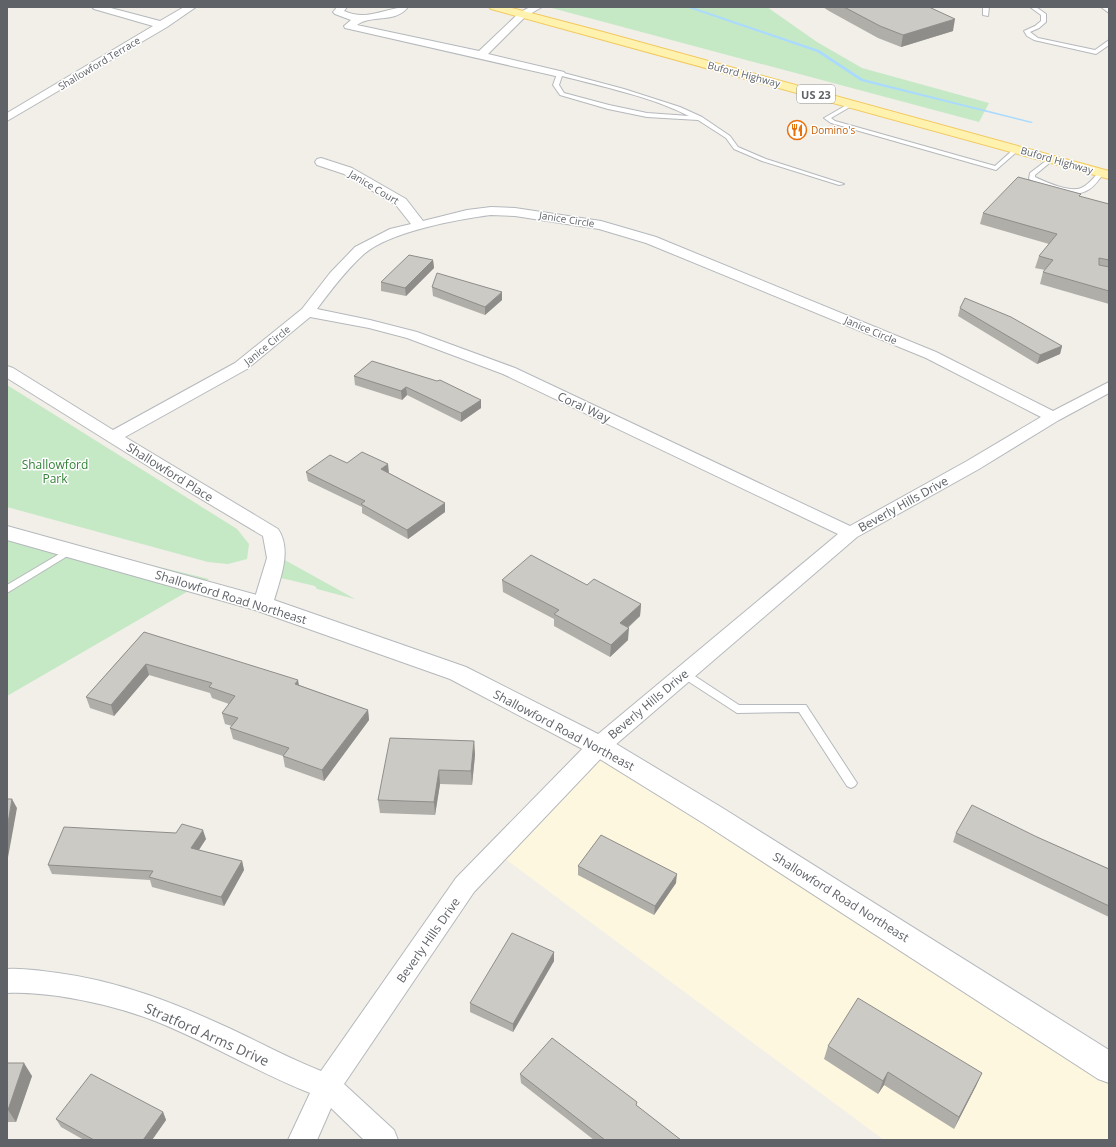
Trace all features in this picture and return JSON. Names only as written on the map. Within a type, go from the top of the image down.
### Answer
[{"type":"main road","name":"Buford Highway","points":[[495,7],[599,34],[1105,174]]},
{"type":"main road","points":[[561,12],[587,21],[599,34]]},
{"type":"street","points":[[97,7],[128,17],[163,25]]},
{"type":"street","name":"Shallowford Terrace","points":[[9,115],[191,7]]},
{"type":"street","points":[[342,7],[338,12],[342,15],[361,17],[387,15],[403,7]]},
{"type":"street","points":[[481,55],[522,14],[537,7]]},
{"type":"street","points":[[361,17],[348,26],[560,74]]},
{"type":"street","name":"Janice Court","points":[[321,162],[348,171],[401,202],[419,225]]},
{"type":"street","name":"Janice Circle","points":[[114,436],[241,366],[306,312],[335,276],[360,250],[395,232],[467,214],[491,211],[515,212],[602,224],[659,243],[931,355],[1053,417]]},
{"type":"street","name":"Coral Way","points":[[306,312],[370,324],[412,335],[509,371],[851,533]]},
{"type":"street","name":"Shallowford Place","points":[[7,371],[114,436],[197,490],[272,533],[276,558],[263,604]]},
{"type":"street","name":"Beverly Hills Drive","points":[[302,1140],[327,1086],[465,885],[599,746],[851,533],[973,466],[1053,417],[1109,387]]},
{"type":"street","name":"Shallowford Road Northeast","points":[[7,533],[263,604],[458,673],[599,746],[712,815],[1109,1068]]},
{"type":"street","name":"Stratford Arms Drive","points":[[7,981],[23,980],[90,989],[159,1010],[222,1038],[290,1072],[327,1086],[384,1140]]},
{"type":"lane","points":[[986,7],[986,15]]},
{"type":"lane","points":[[1033,7],[1043,14],[1044,21],[1037,27],[1027,31],[1029,35],[1036,39],[1096,52],[1109,42]]},
{"type":"lane","points":[[1104,7],[1109,11]]},
{"type":"lane","points":[[700,118],[647,116],[562,94],[556,85],[560,74],[622,90],[678,108],[700,118],[728,137],[736,148],[764,160],[841,184]]},
{"type":"lane","points":[[852,104],[827,118],[833,122],[996,168],[1017,149]]},
{"type":"lane","points":[[1051,159],[1032,174],[1031,178],[1042,183],[1075,191],[1083,190],[1105,174]]},
{"type":"lane","points":[[7,590],[71,550]]},
{"type":"lane","points":[[684,673],[737,709],[802,708],[851,783]]},
{"type":"shaded area","points":[[593,745],[1109,1073],[1109,1140],[884,1140],[492,849]]},
{"type":"green space","points":[[548,7],[767,7],[817,42],[862,68],[989,103],[979,122]]},
{"type":"green space","name":"Shallowford Park","points":[[7,385],[237,529],[249,544],[247,559],[228,564],[208,562],[7,507]]},
{"type":"green space","points":[[7,530],[209,579],[7,696]]},
{"type":"green space","points":[[283,559],[355,599],[317,589],[315,586],[281,578],[278,574]]},
{"type":"building","points":[[844,7],[929,7],[955,19],[903,35],[880,26]]},
{"type":"building","points":[[1018,177],[1081,194],[1079,196],[1109,204],[1109,260],[1099,258],[1099,265],[1109,267],[1109,291],[1043,272],[1053,260],[1039,256],[1057,234],[983,213]]},
{"type":"building","points":[[409,255],[433,260],[405,288],[381,282]]},
{"type":"building","points":[[437,273],[502,292],[485,307],[432,287]]},
{"type":"building","points":[[965,298],[1011,317],[1062,346],[1040,355],[960,308]]},
{"type":"building","points":[[372,361],[437,381],[440,380],[481,400],[461,413],[406,387],[401,391],[354,376]]},
{"type":"building","points":[[362,452],[388,464],[381,469],[445,503],[407,530],[361,504],[365,501],[306,472],[330,455],[347,463]]},
{"type":"building","points":[[531,555],[587,585],[594,579],[641,604],[620,623],[629,628],[611,645],[554,614],[559,610],[502,580]]},
{"type":"building","points":[[144,632],[298,680],[295,684],[368,710],[322,770],[283,756],[289,748],[230,728],[238,718],[222,713],[235,696],[209,687],[212,683],[146,664],[111,705],[86,697]]},
{"type":"building","points":[[390,738],[474,741],[471,771],[439,770],[434,802],[378,800]]},
{"type":"building","points":[[7,799],[12,799],[7,829]]},
{"type":"building","points":[[972,805],[1037,837],[1109,869],[1109,906],[956,833]]},
{"type":"building","points":[[182,824],[203,830],[191,848],[242,861],[221,897],[149,877],[153,871],[48,865],[64,827],[176,833]]},
{"type":"building","points":[[601,835],[677,874],[655,906],[578,866]]},
{"type":"building","points":[[512,933],[554,952],[513,1024],[470,1003]]},
{"type":"building","points":[[858,998],[982,1073],[959,1117],[888,1072],[883,1081],[828,1046]]},
{"type":"building","points":[[552,1038],[637,1102],[636,1105],[681,1140],[605,1140],[520,1074]]},
{"type":"building","points":[[7,1063],[24,1063],[8,1110],[7,1110]]},
{"type":"building","points":[[91,1074],[163,1112],[143,1140],[94,1140],[56,1119]]},
{"type":"waterway","points":[[688,7],[818,51],[862,80],[1031,122]]},
{"type":"place","name":"Domino's","points":[[797,130]]}]
